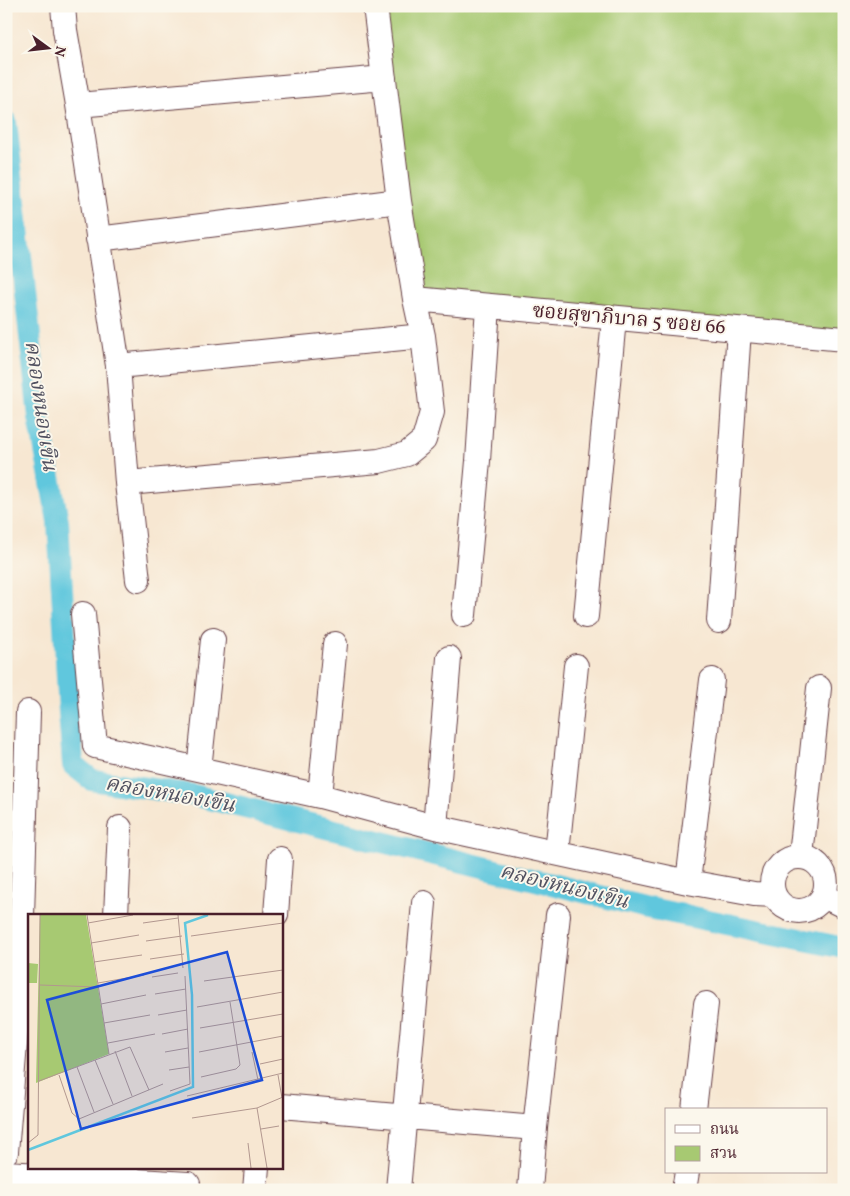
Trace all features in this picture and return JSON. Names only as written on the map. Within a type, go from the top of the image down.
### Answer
[{"type":"street","points":[[63,6],[65,30],[118,366],[127,483],[138,580]]},
{"type":"street","points":[[127,483],[379,461],[407,454],[424,440],[432,412],[423,336],[399,201],[375,6]]},
{"type":"street","points":[[78,105],[384,78]]},
{"type":"street","points":[[98,239],[399,201]]},
{"type":"street","name":"ซอยสุขาภิบาล 5 ซอย 66","points":[[415,299],[738,330],[844,338]]},
{"type":"street","points":[[464,615],[478,461],[488,306]]},
{"type":"street","points":[[586,616],[614,318]]},
{"type":"street","points":[[719,622],[738,330]]},
{"type":"street","points":[[118,366],[423,336]]},
{"type":"street","points":[[83,614],[95,746],[320,796],[435,827],[557,854],[688,882],[754,894],[774,894]]},
{"type":"street","points":[[199,769],[214,640]]},
{"type":"street","points":[[320,796],[334,644]]},
{"type":"street","points":[[435,827],[449,658]]},
{"type":"street","points":[[557,854],[576,666]]},
{"type":"street","points":[[688,882],[712,680]]},
{"type":"street","points":[[801,856],[819,688]]},
{"type":"street","points":[[6,1152],[20,985],[28,712]]},
{"type":"street","points":[[116,914],[120,828]]},
{"type":"street","points":[[801,856],[810,858],[823,870],[834,901],[818,904],[801,912],[792,911],[783,907],[774,894],[771,883],[777,866],[784,860],[801,856]]},
{"type":"street","points":[[276,914],[280,859]]},
{"type":"street","points":[[398,1190],[424,903]]},
{"type":"street","points":[[530,1190],[558,915]]},
{"type":"street","points":[[694,1108],[706,1004]]},
{"type":"street","points":[[282,1106],[535,1128]]},
{"type":"street","points":[[255,1190],[257,1168]]},
{"type":"street","points":[[6,1173],[188,1184]]},
{"type":"street","points":[[684,1190],[686,1174]]},
{"type":"green space","points":[[381,6],[844,6],[844,338],[417,294]]},
{"type":"waterway","name":"คลองหนองเขิน","points":[[6,122],[39,417],[58,521],[73,765],[92,780],[193,795],[644,907],[844,948]]}]
